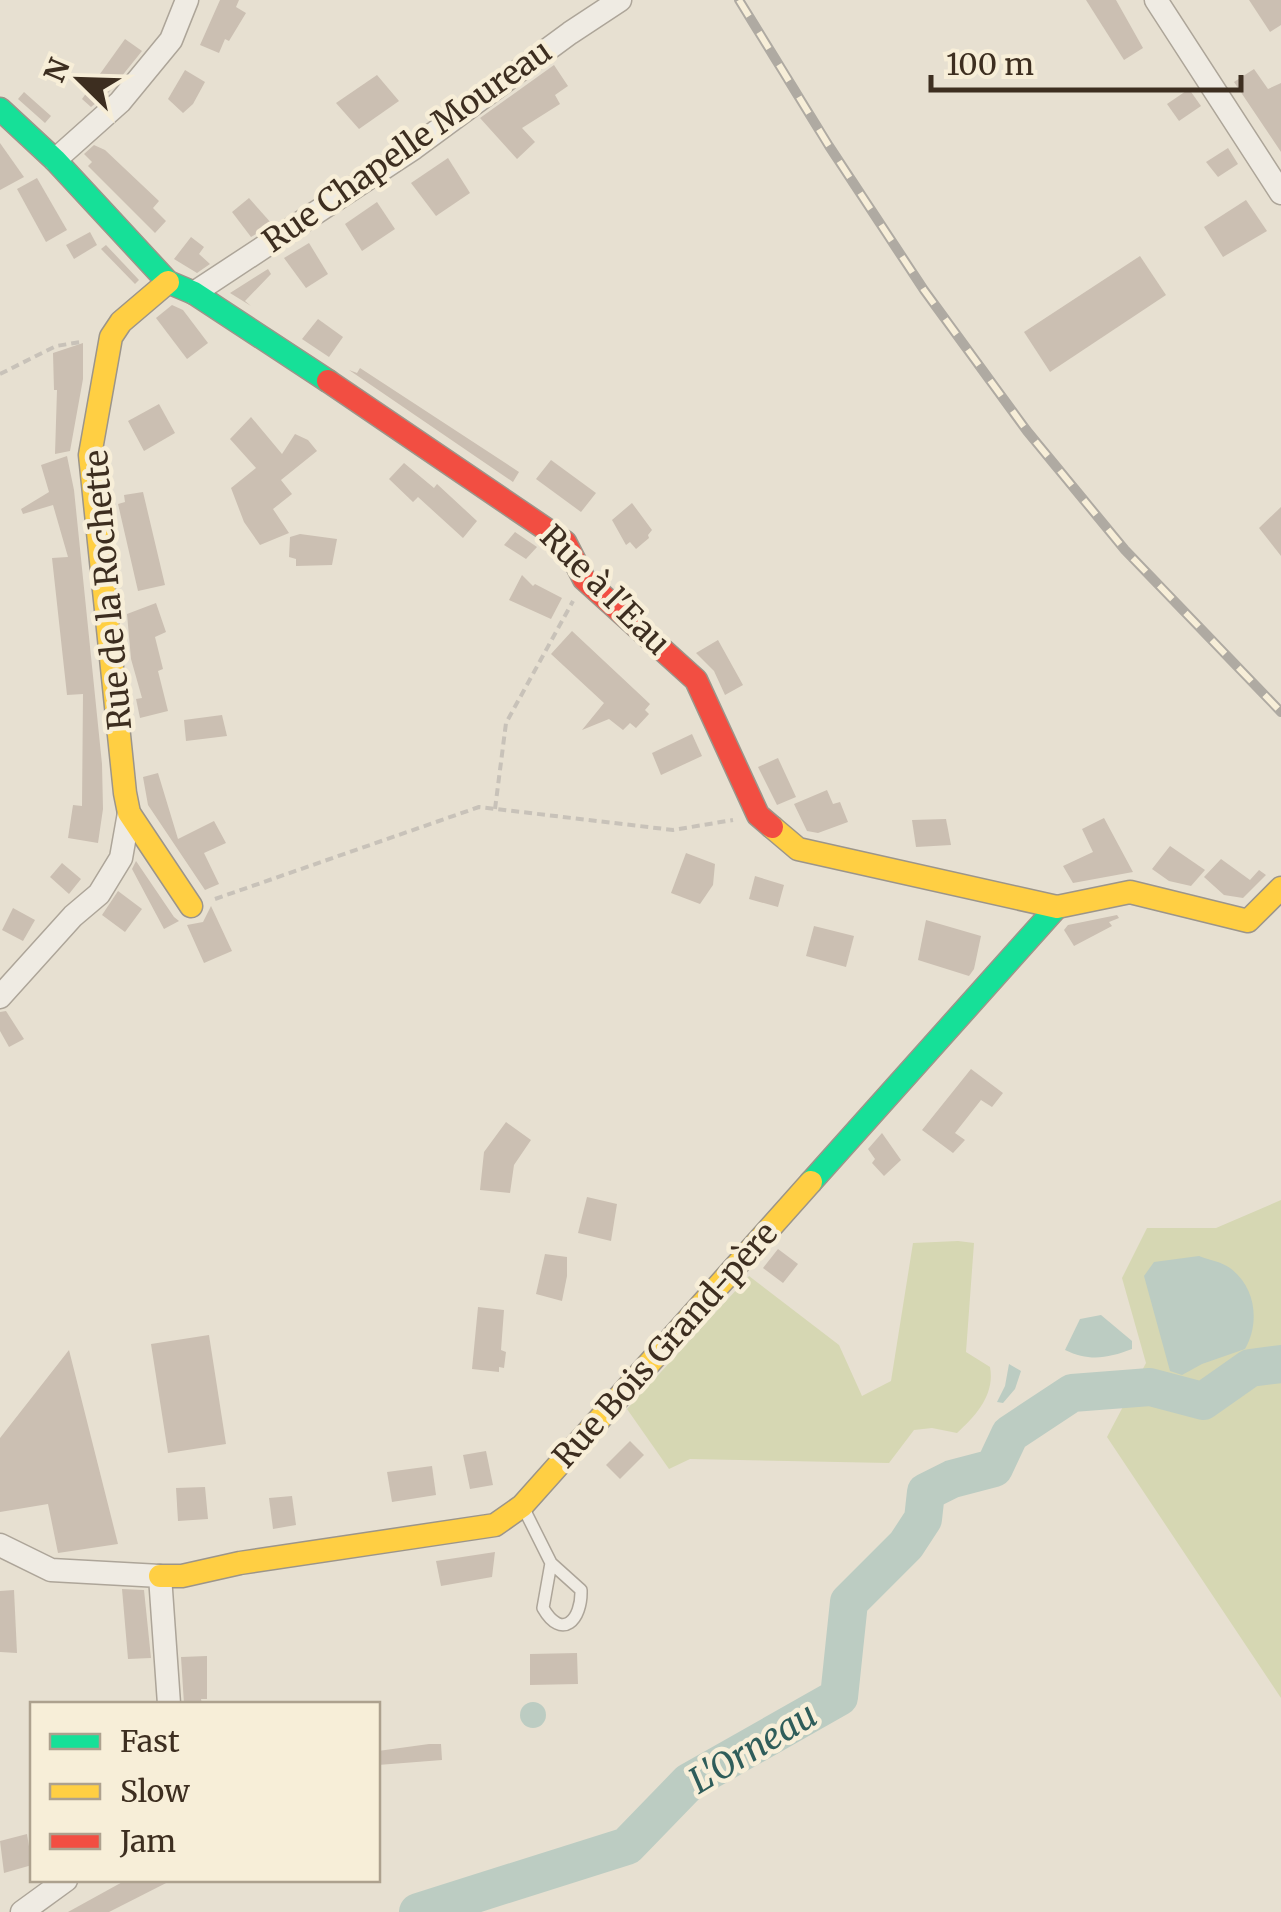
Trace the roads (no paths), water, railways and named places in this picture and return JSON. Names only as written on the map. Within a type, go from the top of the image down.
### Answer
[{"type":"street","points":[[55,160],[130,90],[171,40],[187,0]]},
{"type":"street","name":"Rue Chapelle Moureau","points":[[194,293],[414,148],[620,0]]},
{"type":"street","points":[[1156,0],[1281,193]]},
{"type":"street","points":[[0,109],[55,160],[168,282]]},
{"type":"street","name":"Rue à l'Eau","points":[[168,282],[194,293],[392,422],[565,542],[584,579],[696,680],[758,815],[798,849],[1057,907],[1130,892],[1248,920],[1281,888]]},
{"type":"street","name":"Rue de la Rochette","points":[[168,282],[121,322],[111,337],[90,455],[129,813],[192,906]]},
{"type":"street","points":[[0,997],[73,916],[99,894],[121,858],[129,813]]},
{"type":"street","name":"Rue Bois Grand-père","points":[[160,1576],[182,1576],[240,1563],[495,1525],[522,1506],[1057,907]]},
{"type":"street","points":[[0,1545],[51,1570],[160,1576],[169,1702]]},
{"type":"street","points":[[22,1912],[63,1882]]},
{"type":"lane","points":[[522,1506],[551,1562],[581,1590],[580,1613],[573,1622],[562,1624],[549,1619],[543,1608],[551,1562]]},
{"type":"waterway","name":"L'Orneau","points":[[418,1912],[627,1846],[689,1782],[839,1697],[849,1602],[906,1545],[923,1519],[926,1492],[952,1479],[994,1468],[1010,1434],[1072,1393],[1150,1387],[1203,1401],[1250,1368],[1281,1364]]},
{"type":"railway","points":[[739,0],[924,290],[1027,431],[1125,550],[1281,712]]}]
